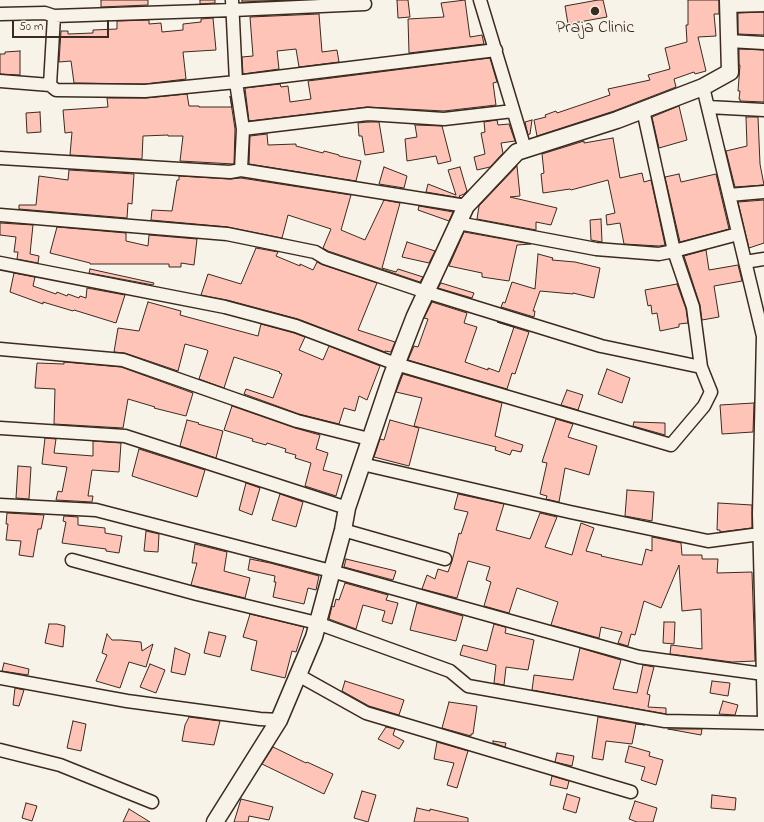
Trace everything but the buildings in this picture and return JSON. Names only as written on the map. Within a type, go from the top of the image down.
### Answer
[{"type":"street","points":[[480,0],[525,149]]},
{"type":"street","points":[[215,822],[279,720],[314,637],[330,571],[343,530],[347,508],[369,439],[396,364],[426,292],[466,206],[517,152],[644,110],[703,87],[730,72],[728,3],[764,5]]},
{"type":"street","points":[[0,14],[45,13],[54,16],[233,5],[366,4]]},
{"type":"street","points":[[233,5],[236,82],[243,129],[241,170]]},
{"type":"street","points":[[50,85],[54,16]]},
{"type":"street","points":[[729,41],[764,43]]},
{"type":"street","points":[[0,81],[50,85],[56,90],[145,91],[236,82],[496,50]]},
{"type":"street","points":[[703,87],[738,234],[762,324],[760,534],[764,718]]},
{"type":"street","points":[[708,107],[764,110]]},
{"type":"street","points":[[0,263],[226,307],[296,326],[396,364],[671,445],[704,406],[712,392],[701,367],[693,307],[674,251],[644,110]]},
{"type":"street","points":[[243,129],[368,114],[444,119],[514,111]]},
{"type":"street","points":[[0,158],[230,172],[241,170],[466,206]]},
{"type":"street","points":[[729,195],[764,192]]},
{"type":"street","points":[[0,215],[227,234],[315,252],[325,258],[426,292],[601,346],[701,367]]},
{"type":"street","points":[[458,223],[596,249],[659,254],[738,234]]},
{"type":"street","points":[[745,262],[764,258]]},
{"type":"street","points":[[0,349],[124,360],[297,421],[369,439]]},
{"type":"street","points":[[0,428],[124,436],[347,508]]},
{"type":"street","points":[[362,464],[562,510],[708,541],[760,534]]},
{"type":"street","points":[[0,506],[96,510],[330,571],[639,658],[764,674]]},
{"type":"street","points":[[343,530],[445,559]]},
{"type":"street","points":[[72,560],[190,592],[317,623],[450,671],[468,686],[665,721],[764,723]]},
{"type":"street","points":[[298,675],[366,713],[630,792]]},
{"type":"street","points":[[0,678],[127,701],[260,719],[279,720]]},
{"type":"street","points":[[0,750],[60,764],[152,802]]},
{"type":"place","name":"Praja Clinic","points":[[595,11]]}]
